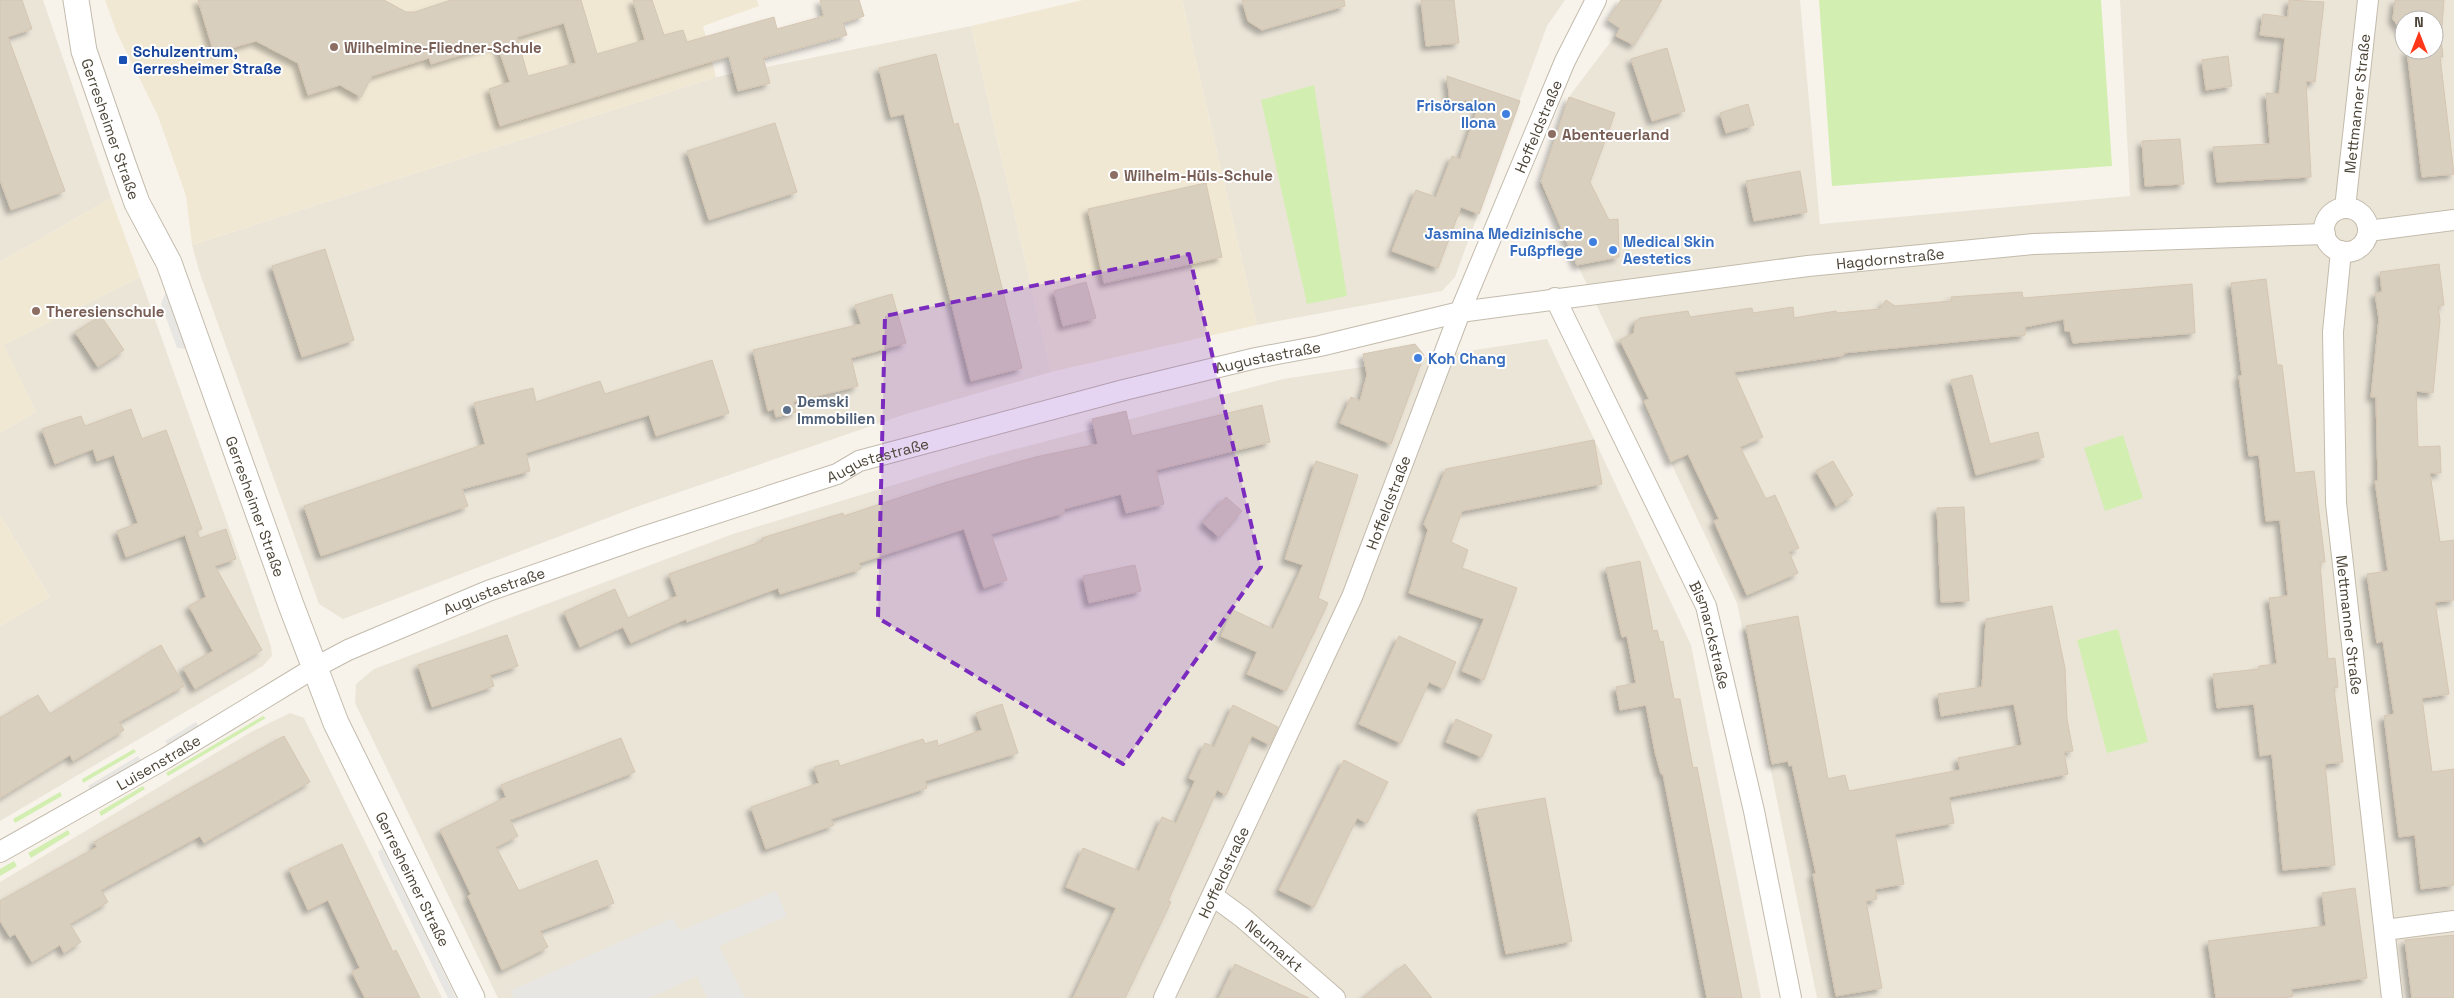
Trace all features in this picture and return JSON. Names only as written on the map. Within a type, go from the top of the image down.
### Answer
[{"type":"street","name":"Gerresheimer Straße","points":[[76,0],[84,52],[123,164],[137,203],[169,263],[314,668],[336,723],[472,998]]},
{"type":"street","name":"Hoffeldstraße","points":[[1164,998],[1352,598],[1460,312],[1565,61],[1596,0]]},
{"type":"street","name":"Mettmanner Straße","points":[[2345,208],[2368,0]]},
{"type":"street","points":[[2345,208],[2358,212],[2367,224],[2368,231],[2364,243],[2359,248],[2347,252],[2333,248],[2324,234],[2329,216],[2333,212],[2345,208]]},
{"type":"street","points":[[2368,231],[2454,220]]},
{"type":"street","name":"Hagdornstraße","points":[[1460,312],[1808,266],[2034,244],[2324,234]]},
{"type":"street","name":"Mettmanner Straße","points":[[2341,251],[2333,332],[2336,503],[2392,998]]},
{"type":"street","name":"Bismarckstraße","points":[[1556,298],[1706,606],[1754,811],[1791,998]]},
{"type":"street","name":"Augustastraße","points":[[314,668],[348,650],[488,591],[643,537],[836,474],[859,461],[1218,367],[1320,346],[1460,312]]},
{"type":"street","name":"Luisenstraße","points":[[0,852],[159,762],[314,668]]},
{"type":"street","name":"Neumarkt","points":[[1212,896],[1243,918],[1335,998]]},
{"type":"street","points":[[2385,930],[2454,921]]},
{"type":"highlighted area","points":[[1189,254],[1261,567],[1123,764],[878,618],[885,316]]},
{"type":"shaded area","points":[[0,0],[43,0],[111,198],[0,262]]},
{"type":"shaded area","points":[[105,0],[757,0],[759,6],[703,26],[716,77],[192,245],[186,196],[158,116],[116,31]]},
{"type":"shaded area","name":"Wilhelm-Hüls-Schule","points":[[1083,0],[1182,0],[1257,325],[1051,372],[971,26]]},
{"type":"shaded area","points":[[1182,0],[1565,0],[1547,26],[1455,277],[1442,291],[1257,325]]},
{"type":"shaded area","points":[[1637,0],[1800,0],[1820,224],[2130,196],[2120,0],[2454,0],[2454,998],[1817,998],[1737,603],[1540,185],[1571,94],[1612,40]]},
{"type":"shaded area","points":[[971,26],[1051,372],[906,414],[636,507],[343,619],[319,604],[200,274],[192,245],[716,77]]},
{"type":"shaded area","name":"Theresienschule","points":[[111,198],[140,277],[4,345],[36,412],[0,433],[0,262]]},
{"type":"shaded area","points":[[140,277],[271,646],[272,656],[263,666],[0,821],[0,626],[50,597],[0,515],[0,433],[36,412],[3,345]]},
{"type":"shaded area","points":[[166,291],[187,349],[177,348],[161,304]]},
{"type":"shaded area","points":[[1547,339],[1691,645],[1761,998],[498,998],[355,703],[356,684],[374,669],[733,534],[985,457],[1283,379]]},
{"type":"shaded area","points":[[0,515],[50,597],[0,626]]},
{"type":"shaded area","points":[[290,713],[304,718],[442,998],[0,998],[0,882],[251,732]]},
{"type":"shaded area","points":[[196,722],[200,728],[169,747],[165,741]]},
{"type":"shaded area","points":[[138,756],[143,763],[92,793],[88,786]]},
{"type":"shaded area","points":[[382,848],[456,998],[448,998],[380,858],[378,852]]},
{"type":"shaded area","points":[[776,891],[787,916],[719,946],[745,998],[707,998],[697,976],[650,998],[514,998],[510,991],[673,918],[680,931]]},
{"type":"green space","points":[[1819,0],[2101,0],[2112,166],[1832,186]]},
{"type":"green space","points":[[1314,85],[1347,296],[1307,304],[1261,100]]},
{"type":"green space","points":[[2123,435],[2143,498],[2105,511],[2084,448]]},
{"type":"green space","points":[[2118,629],[2148,742],[2107,753],[2077,640]]},
{"type":"green space","points":[[263,716],[266,718],[168,776],[166,773]]},
{"type":"green space","points":[[134,749],[136,752],[83,783],[82,779]]},
{"type":"green space","points":[[143,786],[145,789],[101,816],[99,812]]},
{"type":"green space","points":[[60,792],[62,796],[15,823],[13,819]]},
{"type":"green space","points":[[68,830],[70,834],[31,858],[28,853]]},
{"type":"green space","points":[[14,861],[17,866],[0,876],[0,869]]},
{"type":"building","points":[[0,0],[22,0],[32,29],[8,37],[65,191],[11,210],[0,180]]},
{"type":"building","points":[[198,0],[384,0],[406,12],[415,12],[451,0],[581,0],[597,54],[645,40],[633,0],[652,0],[664,35],[683,30],[687,42],[774,17],[777,29],[824,16],[820,0],[859,0],[864,16],[843,23],[847,35],[763,58],[770,83],[738,91],[729,56],[500,126],[489,89],[510,82],[497,44],[431,64],[429,58],[372,76],[361,97],[340,85],[308,95],[298,63],[256,41],[214,53]],"holes":[[[564,23],[576,63],[528,76],[517,37]]]},
{"type":"building","points":[[1242,0],[1344,0],[1345,6],[1262,30],[1248,21]]},
{"type":"building","points":[[1421,0],[1454,0],[1459,43],[1426,46]]},
{"type":"building","points":[[1621,0],[1662,0],[1634,45],[1616,36],[1620,28],[1608,20]]},
{"type":"building","points":[[2289,0],[2324,2],[2315,82],[2306,81],[2311,177],[2217,182],[2213,147],[2270,144],[2266,93],[2279,94],[2285,38],[2260,35],[2263,14],[2288,17]]},
{"type":"building","points":[[2395,0],[2444,0],[2443,10],[2394,10],[2394,20],[2393,19]]},
{"type":"building","points":[[1667,48],[1685,111],[1652,121],[1631,59]]},
{"type":"building","points":[[936,54],[954,125],[958,123],[980,199],[1022,368],[971,381],[904,114],[891,117],[879,68]]},
{"type":"building","points":[[2228,56],[2232,86],[2206,90],[2202,60]]},
{"type":"building","points":[[2408,60],[2440,60],[2454,174],[2422,177]]},
{"type":"building","points":[[1447,76],[1520,101],[1479,214],[1461,207],[1438,268],[1392,251],[1416,190],[1436,197],[1452,156],[1460,159],[1481,99],[1450,102]]},
{"type":"building","points":[[1569,97],[1615,113],[1590,182],[1609,220],[1618,219],[1619,257],[1577,265],[1541,181]]},
{"type":"building","points":[[1748,104],[1754,125],[1726,133],[1720,113]]},
{"type":"building","points":[[775,123],[797,192],[709,220],[687,151]]},
{"type":"building","points":[[2180,139],[2184,184],[2145,186],[2142,141]]},
{"type":"building","points":[[1800,171],[1807,212],[1754,221],[1746,181]]},
{"type":"building","points":[[1206,183],[1222,257],[1104,283],[1088,209]]},
{"type":"building","points":[[325,249],[354,340],[302,357],[272,266]]},
{"type":"building","points":[[2439,264],[2444,305],[2438,306],[2440,320],[2433,393],[2416,391],[2418,447],[2440,446],[2441,473],[2430,473],[2440,542],[2454,540],[2454,600],[2435,602],[2449,694],[2422,698],[2432,772],[2454,769],[2454,885],[2421,889],[2415,835],[2399,837],[2384,716],[2394,714],[2383,641],[2377,643],[2367,574],[2388,571],[2375,481],[2378,481],[2376,397],[2371,397],[2379,319],[2375,293],[2382,292],[2380,272]]},
{"type":"building","points":[[2266,279],[2277,365],[2282,365],[2295,473],[2314,471],[2325,562],[2320,562],[2328,659],[2335,658],[2338,687],[2334,688],[2343,762],[2325,764],[2335,865],[2283,870],[2272,754],[2260,756],[2254,704],[2217,708],[2213,674],[2259,669],[2259,666],[2277,664],[2269,598],[2288,596],[2280,520],[2266,521],[2259,455],[2249,456],[2239,376],[2242,375],[2231,283]]},
{"type":"building","points":[[1086,282],[1096,318],[1063,326],[1054,291]]},
{"type":"building","points":[[2192,284],[2195,333],[2073,343],[2070,331],[2065,331],[2064,319],[2025,327],[2025,335],[1843,353],[1844,355],[1840,356],[1734,372],[1763,437],[1740,447],[1766,499],[1775,495],[1799,548],[1789,552],[1798,573],[1747,595],[1714,521],[1719,519],[1688,454],[1671,462],[1644,401],[1649,399],[1620,340],[1634,333],[1635,322],[1640,318],[1688,311],[1690,317],[1752,308],[1753,313],[1793,307],[1794,318],[1836,311],[1837,313],[1880,309],[1886,300],[1895,306],[1952,301],[1951,297],[2022,292],[2023,298]]},
{"type":"building","points":[[892,294],[906,343],[851,358],[858,386],[793,402],[796,412],[776,417],[774,409],[768,411],[753,350],[861,324],[855,305]]},
{"type":"building","points":[[101,316],[124,350],[98,367],[75,332]]},
{"type":"building","points":[[1415,344],[1424,355],[1391,444],[1340,423],[1351,397],[1360,401],[1367,375],[1363,354]]},
{"type":"building","points":[[712,360],[729,413],[656,436],[649,415],[526,453],[530,471],[462,489],[468,506],[321,556],[304,506],[485,444],[474,403],[533,388],[536,402],[600,381],[605,394]]},
{"type":"building","points":[[1972,375],[1990,444],[2038,432],[2044,457],[1976,475],[1951,380]]},
{"type":"building","points":[[1262,405],[1270,442],[1156,470],[1164,504],[1126,513],[1121,494],[1064,509],[1064,513],[991,534],[1007,580],[984,588],[964,529],[859,563],[861,569],[780,594],[778,588],[687,622],[686,619],[631,643],[623,627],[580,647],[564,612],[615,589],[628,618],[677,596],[669,574],[763,541],[762,538],[843,513],[844,516],[947,482],[1036,457],[1098,444],[1092,419],[1126,411],[1132,436]]},
{"type":"building","points":[[131,409],[142,439],[166,430],[202,529],[196,531],[200,538],[226,529],[236,559],[215,566],[262,650],[195,689],[183,668],[213,651],[189,606],[206,597],[185,535],[126,557],[117,531],[138,523],[114,455],[97,461],[93,449],[55,464],[42,429],[81,416],[85,426]]},
{"type":"building","points":[[1594,440],[1602,484],[1462,511],[1451,542],[1468,550],[1462,568],[1517,588],[1484,680],[1462,671],[1484,619],[1409,593],[1428,530],[1424,524],[1446,469]]},
{"type":"building","points":[[1316,461],[1358,475],[1318,598],[1328,603],[1286,691],[1247,674],[1257,652],[1221,636],[1233,610],[1273,629],[1303,565],[1285,559]]},
{"type":"building","points":[[1833,461],[1853,495],[1836,506],[1816,471]]},
{"type":"building","points":[[1226,497],[1242,511],[1219,537],[1203,523]]},
{"type":"building","points":[[1964,507],[1969,601],[1941,602],[1937,508]]},
{"type":"building","points":[[1640,561],[1653,631],[1657,630],[1660,642],[1663,641],[1674,699],[1680,699],[1693,768],[1697,767],[1742,998],[1707,998],[1663,774],[1661,774],[1655,752],[1646,705],[1620,710],[1616,687],[1636,683],[1627,636],[1622,637],[1606,568]]},
{"type":"building","points":[[1135,565],[1141,591],[1089,603],[1083,576]]},
{"type":"building","points":[[2052,606],[2065,668],[2067,719],[2073,751],[2064,752],[2068,774],[1949,797],[1954,823],[1895,834],[1904,884],[1875,889],[1877,899],[1866,901],[1882,988],[1836,996],[1813,874],[1816,873],[1792,765],[1789,766],[1788,761],[1772,764],[1746,626],[1798,616],[1828,779],[1845,775],[1849,791],[1960,770],[1958,758],[2022,745],[2014,704],[1941,716],[1938,694],[1982,687],[1986,619]]},
{"type":"building","points":[[507,635],[518,666],[490,675],[494,686],[432,707],[418,665]]},
{"type":"building","points":[[1399,636],[1456,662],[1444,689],[1429,682],[1401,743],[1359,724]]},
{"type":"building","points":[[161,645],[184,686],[119,722],[124,730],[73,761],[70,755],[0,798],[0,718],[38,695],[50,714]]},
{"type":"building","points":[[1002,704],[1018,753],[925,781],[927,788],[831,819],[834,825],[766,849],[751,807],[819,783],[814,767],[838,760],[840,766],[923,739],[925,744],[937,740],[938,746],[982,730],[976,713]]},
{"type":"building","points":[[1233,705],[1278,727],[1270,745],[1252,736],[1226,795],[1217,790],[1168,901],[1171,902],[1125,998],[1073,998],[1116,908],[1066,887],[1083,848],[1139,871],[1162,817],[1176,823],[1195,781],[1189,778],[1205,743],[1214,747]]},
{"type":"building","points":[[1456,719],[1492,735],[1482,757],[1446,742]]},
{"type":"building","points":[[284,736],[310,782],[204,843],[200,836],[101,890],[108,902],[70,924],[81,942],[64,953],[60,945],[32,962],[15,934],[10,937],[0,921],[0,901],[97,847],[94,842]]},
{"type":"building","points":[[621,738],[635,772],[510,820],[518,836],[496,847],[519,891],[597,860],[614,903],[540,931],[548,947],[502,970],[468,896],[471,894],[440,830],[506,797],[501,785]]},
{"type":"building","points":[[1344,760],[1388,782],[1367,823],[1357,818],[1314,907],[1279,890]]},
{"type":"building","points":[[1545,798],[1572,941],[1506,954],[1477,810]]},
{"type":"building","points":[[342,844],[393,952],[396,950],[420,998],[365,998],[352,972],[360,968],[328,900],[308,910],[289,869]]},
{"type":"building","points":[[2355,888],[2367,978],[2291,989],[2293,996],[2282,998],[2216,998],[2208,941],[2326,926],[2322,893]]},
{"type":"building","points":[[2454,935],[2454,998],[2412,998],[2405,940]]},
{"type":"building","points":[[1235,964],[1309,998],[1219,998]]},
{"type":"building","points":[[1405,964],[1432,998],[1363,998]]},
{"type":"place","name":"Wilhelmine-Fliedner-Schule","points":[[334,47]]},
{"type":"place","name":"Schulzentrum, Gerresheimer Straße","points":[[123,60]]},
{"type":"place","name":"Frisörsalon Ilona","points":[[1506,114]]},
{"type":"place","name":"Abenteuerland","points":[[1552,134]]},
{"type":"place","name":"Wilhelm-Hüls-Schule","points":[[1114,175]]},
{"type":"place","name":"Jasmina Medizinische Fußpflege","points":[[1593,242]]},
{"type":"place","name":"Medical Skin Aestetics","points":[[1613,250]]},
{"type":"place","name":"Theresienschule","points":[[36,311]]},
{"type":"place","name":"Koh Chang","points":[[1418,358]]},
{"type":"place","name":"Demski Immobilien","points":[[787,410]]}]
